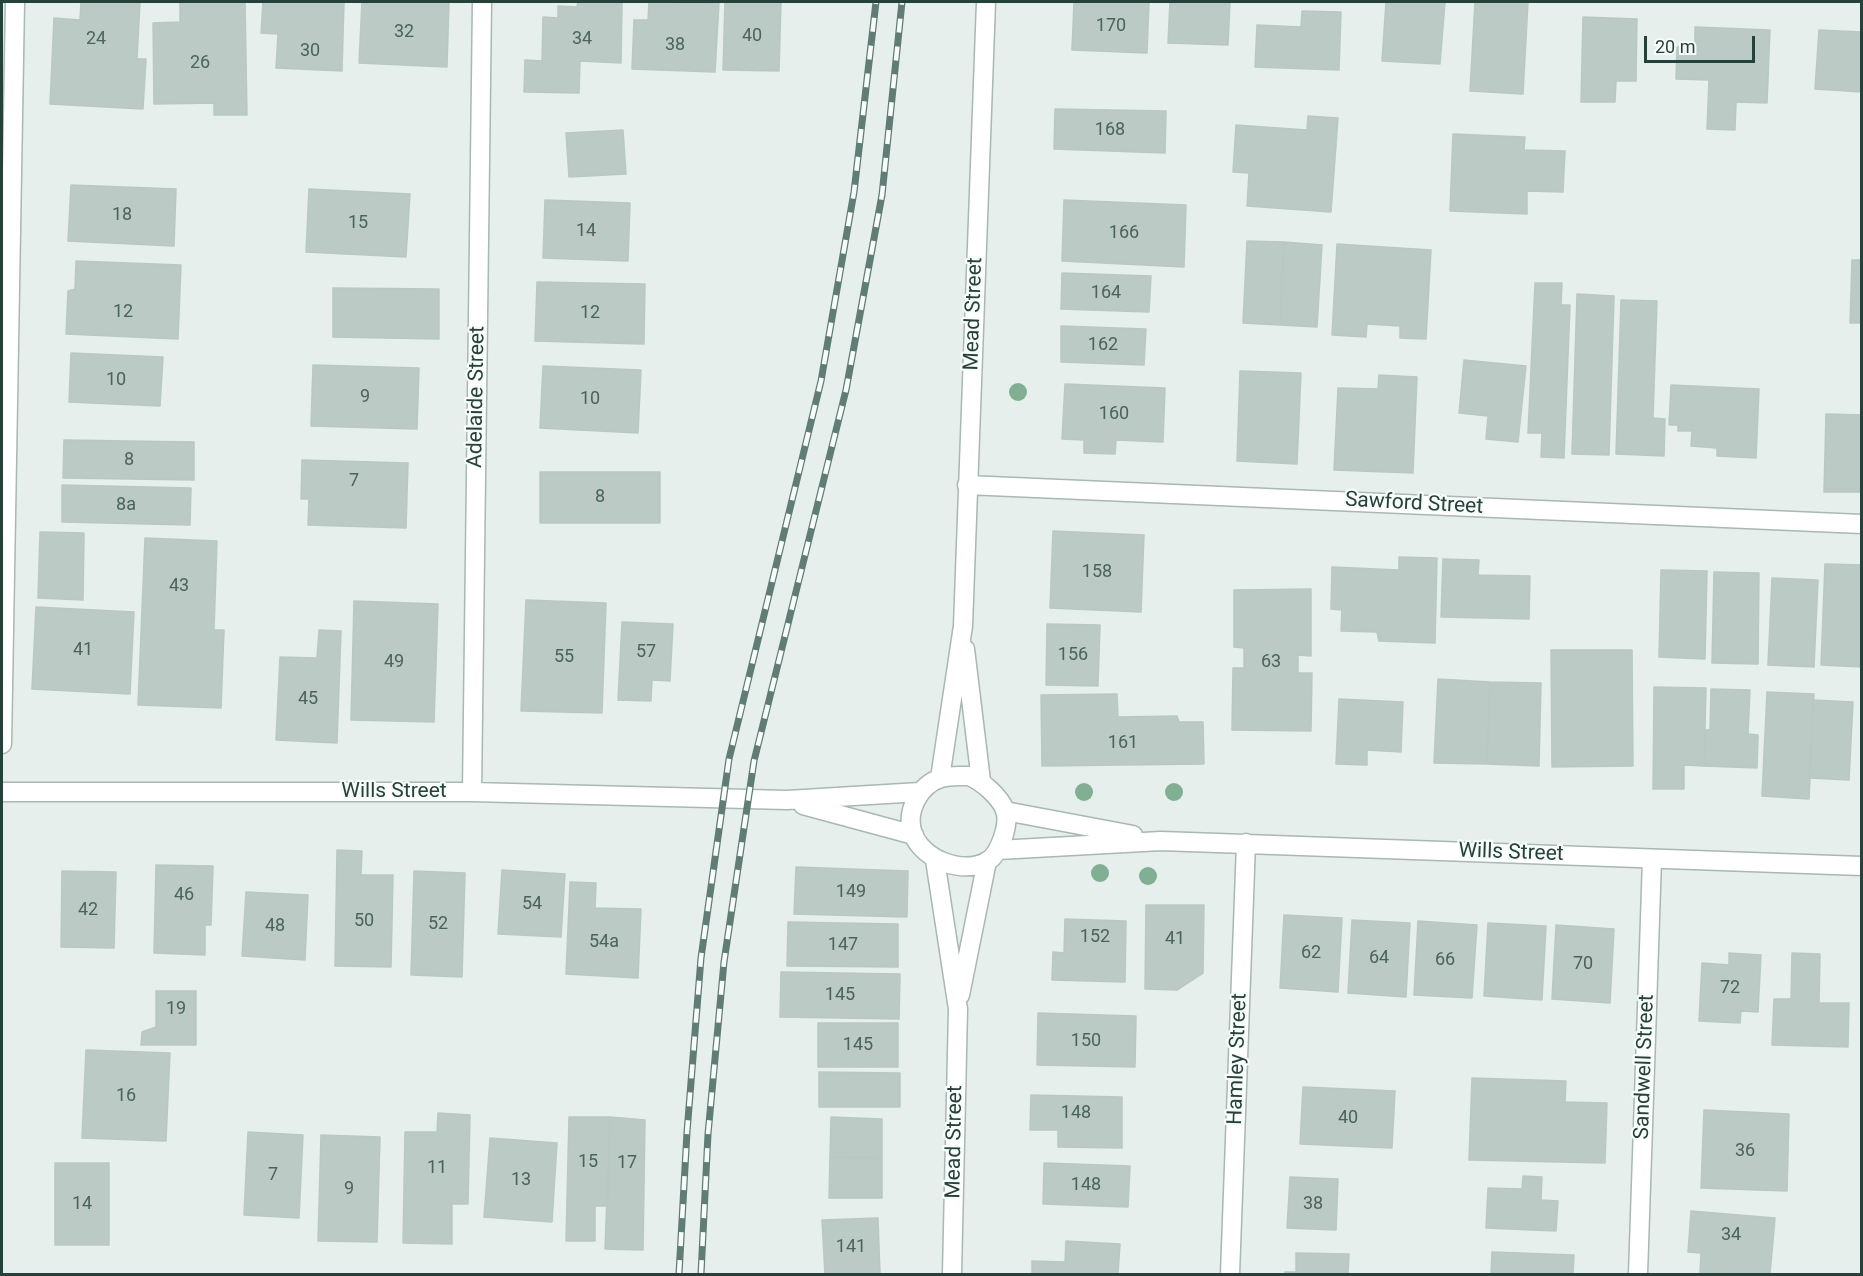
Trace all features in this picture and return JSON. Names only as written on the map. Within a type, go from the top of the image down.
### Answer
[{"type":"street","points":[[2,744],[15,2]]},
{"type":"street","name":"Adelaide Street","points":[[472,792],[482,2]]},
{"type":"street","name":"Mead Street","points":[[940,778],[963,626],[987,2]]},
{"type":"street","name":"Sawford Street","points":[[967,485],[1862,524]]},
{"type":"street","name":"Mead Street","points":[[963,626],[981,781]]},
{"type":"street","points":[[969,776],[981,781],[1005,811],[1005,828],[992,856],[958,866],[935,860],[914,835],[911,820],[920,792],[940,778],[969,776]]},
{"type":"street","name":"Wills Street","points":[[2,792],[472,792],[787,800],[920,792]]},
{"type":"street","name":"Wills Street","points":[[787,800],[914,835]]},
{"type":"street","name":"Wills Street","points":[[1005,811],[1161,841]]},
{"type":"street","name":"Wills Street","points":[[992,856],[1161,841],[1862,866]]},
{"type":"street","name":"Hamley Street","points":[[1230,1275],[1246,843]]},
{"type":"street","name":"Mead Street","points":[[958,1009],[992,856]]},
{"type":"street","name":"Sandwell Street","points":[[1638,1275],[1652,859]]},
{"type":"street","name":"Mead Street","points":[[935,860],[958,1009],[952,1275]]},
{"type":"building","points":[[81,2],[140,2],[137,59],[146,59],[143,109],[50,104],[54,18],[80,20]]},
{"type":"building","points":[[180,2],[245,2],[247,115],[214,115],[214,103],[154,104],[153,23],[180,22]]},
{"type":"building","points":[[263,2],[344,2],[342,71],[276,68],[278,34],[261,33]]},
{"type":"building","points":[[362,2],[449,2],[447,67],[359,63]]},
{"type":"building","points":[[578,2],[622,2],[621,63],[580,61],[579,93],[524,92],[525,60],[542,61],[543,17],[558,18],[558,6],[577,7]]},
{"type":"building","points":[[649,2],[719,3],[715,72],[632,69],[634,20],[648,20]]},
{"type":"building","points":[[725,2],[781,2],[779,71],[723,70]]},
{"type":"building","points":[[1074,2],[1149,2],[1147,53],[1072,50]]},
{"type":"building","points":[[1170,2],[1230,2],[1228,45],[1168,43]]},
{"type":"building","points":[[1386,2],[1445,2],[1440,64],[1382,61]]},
{"type":"building","points":[[1475,2],[1528,2],[1523,94],[1470,91]]},
{"type":"building","points":[[1302,11],[1341,12],[1339,70],[1255,67],[1257,25],[1301,27]]},
{"type":"building","points":[[1583,17],[1637,19],[1636,81],[1616,81],[1615,102],[1581,102]]},
{"type":"building","points":[[1695,27],[1770,30],[1767,103],[1736,102],[1735,130],[1707,129],[1709,80],[1676,79],[1677,47],[1695,47]]},
{"type":"building","points":[[1819,30],[1862,32],[1862,92],[1815,89]]},
{"type":"building","points":[[1055,109],[1166,111],[1165,153],[1054,149]]},
{"type":"building","points":[[1308,116],[1338,118],[1331,212],[1247,206],[1249,173],[1233,172],[1236,125],[1307,130]]},
{"type":"building","points":[[623,130],[626,174],[569,177],[566,133]]},
{"type":"building","points":[[1453,134],[1525,137],[1524,150],[1565,151],[1563,192],[1527,191],[1527,214],[1450,211]]},
{"type":"building","points":[[71,185],[176,189],[174,246],[68,241]]},
{"type":"building","points":[[309,189],[410,194],[406,257],[306,252]]},
{"type":"building","points":[[545,200],[630,203],[628,261],[543,258]]},
{"type":"building","points":[[1064,200],[1186,205],[1184,267],[1062,261]]},
{"type":"building","points":[[1247,241],[1284,242],[1280,325],[1243,323]]},
{"type":"building","points":[[1284,242],[1322,245],[1317,327],[1280,325]]},
{"type":"building","points":[[1337,244],[1431,250],[1426,339],[1400,338],[1400,326],[1367,324],[1366,337],[1332,335]]},
{"type":"building","points":[[1852,260],[1862,260],[1862,323],[1850,323]]},
{"type":"building","points":[[76,261],[181,265],[178,339],[66,334],[68,291],[75,289]]},
{"type":"building","points":[[1062,273],[1151,276],[1149,312],[1061,309]]},
{"type":"building","points":[[537,282],[645,284],[644,344],[535,341]]},
{"type":"building","points":[[1535,283],[1562,283],[1561,305],[1570,305],[1564,458],[1541,457],[1542,433],[1528,433]]},
{"type":"building","points":[[333,288],[439,289],[439,339],[333,337]]},
{"type":"building","points":[[1577,294],[1614,296],[1609,455],[1572,454]]},
{"type":"building","points":[[1621,300],[1657,301],[1653,418],[1665,419],[1664,456],[1616,454]]},
{"type":"building","points":[[1061,326],[1146,329],[1144,365],[1061,362]]},
{"type":"building","points":[[71,353],[163,357],[160,406],[69,402]]},
{"type":"building","points":[[1464,360],[1526,366],[1518,442],[1486,439],[1488,416],[1459,413]]},
{"type":"building","points":[[313,365],[419,368],[417,429],[311,426]]},
{"type":"building","points":[[543,366],[641,370],[638,433],[540,428]]},
{"type":"building","points":[[1240,371],[1301,373],[1297,464],[1237,461]]},
{"type":"building","points":[[1379,375],[1417,377],[1413,473],[1334,470],[1338,388],[1378,389]]},
{"type":"building","points":[[1065,384],[1165,388],[1163,442],[1116,440],[1115,454],[1084,453],[1084,440],[1062,439]]},
{"type":"building","points":[[1671,385],[1759,389],[1756,458],[1717,456],[1717,448],[1691,446],[1692,431],[1678,431],[1678,425],[1669,425]]},
{"type":"building","points":[[1826,414],[1862,415],[1862,492],[1824,492]]},
{"type":"building","points":[[64,440],[194,442],[194,480],[63,478]]},
{"type":"building","points":[[302,460],[408,463],[406,528],[308,525],[309,499],[301,499]]},
{"type":"building","points":[[540,472],[660,472],[660,523],[540,523]]},
{"type":"building","points":[[62,485],[191,488],[190,525],[62,522]]},
{"type":"building","points":[[1053,531],[1144,535],[1141,612],[1050,608]]},
{"type":"building","points":[[40,532],[84,533],[83,600],[38,598]]},
{"type":"building","points":[[145,538],[217,541],[214,630],[224,630],[221,708],[138,705]]},
{"type":"building","points":[[1399,557],[1437,558],[1435,643],[1379,641],[1377,632],[1341,631],[1342,610],[1331,609],[1332,567],[1399,570]]},
{"type":"building","points":[[1443,559],[1479,560],[1478,575],[1530,576],[1529,619],[1441,617]]},
{"type":"building","points":[[1825,564],[1862,565],[1862,667],[1821,665]]},
{"type":"building","points":[[1661,570],[1707,571],[1705,659],[1659,657]]},
{"type":"building","points":[[1714,572],[1759,573],[1758,664],[1712,663]]},
{"type":"building","points":[[1772,578],[1818,580],[1814,667],[1768,665]]},
{"type":"building","points":[[1311,589],[1311,656],[1298,655],[1298,673],[1312,673],[1311,731],[1232,730],[1233,668],[1244,668],[1244,648],[1234,647],[1234,590]]},
{"type":"building","points":[[526,600],[606,603],[602,713],[521,711]]},
{"type":"building","points":[[354,601],[438,604],[434,722],[351,720]]},
{"type":"building","points":[[36,607],[134,612],[130,694],[32,689]]},
{"type":"building","points":[[622,622],[673,624],[670,681],[652,680],[651,701],[618,700]]},
{"type":"building","points":[[1047,624],[1100,625],[1098,686],[1046,685]]},
{"type":"building","points":[[319,630],[341,631],[337,743],[276,740],[280,657],[317,658]]},
{"type":"building","points":[[1551,650],[1632,650],[1633,766],[1552,767]]},
{"type":"building","points":[[1438,679],[1490,682],[1487,764],[1434,763]]},
{"type":"building","points":[[1490,682],[1541,683],[1539,766],[1487,764]]},
{"type":"building","points":[[1654,687],[1706,688],[1704,766],[1684,765],[1684,789],[1653,789]]},
{"type":"building","points":[[1711,689],[1750,690],[1748,734],[1758,735],[1757,768],[1704,766],[1705,730],[1710,730]]},
{"type":"building","points":[[1767,692],[1814,694],[1809,799],[1762,796]]},
{"type":"building","points":[[1117,694],[1118,717],[1177,716],[1179,722],[1203,722],[1204,764],[1042,766],[1041,695]]},
{"type":"building","points":[[1339,699],[1403,702],[1401,752],[1367,750],[1367,765],[1336,764]]},
{"type":"building","points":[[1813,700],[1853,702],[1849,780],[1809,778]]},
{"type":"building","points":[[337,850],[362,851],[361,875],[393,875],[391,967],[335,966]]},
{"type":"building","points":[[156,865],[213,866],[211,925],[205,925],[205,955],[154,953]]},
{"type":"building","points":[[796,867],[908,871],[907,917],[794,914]]},
{"type":"building","points":[[502,870],[565,874],[561,937],[498,934]]},
{"type":"building","points":[[62,871],[116,872],[114,948],[61,947]]},
{"type":"building","points":[[414,871],[465,873],[462,977],[411,975]]},
{"type":"building","points":[[570,882],[596,883],[595,908],[641,909],[638,978],[566,974]]},
{"type":"building","points":[[246,892],[308,895],[305,960],[242,956]]},
{"type":"building","points":[[1146,905],[1204,905],[1203,973],[1177,990],[1145,989]]},
{"type":"building","points":[[1284,915],[1342,918],[1338,992],[1280,988]]},
{"type":"building","points":[[1065,919],[1126,921],[1125,982],[1052,980],[1053,952],[1064,953]]},
{"type":"building","points":[[1352,920],[1410,923],[1406,997],[1348,993]]},
{"type":"building","points":[[1418,921],[1477,925],[1472,998],[1414,995]]},
{"type":"building","points":[[788,922],[898,924],[898,967],[787,966]]},
{"type":"building","points":[[1488,923],[1546,926],[1542,1000],[1484,996]]},
{"type":"building","points":[[1556,925],[1614,929],[1610,1003],[1552,999]]},
{"type":"building","points":[[1729,953],[1761,955],[1758,1012],[1741,1011],[1740,1023],[1699,1021],[1702,963],[1729,965]]},
{"type":"building","points":[[1792,953],[1820,954],[1819,1003],[1849,1003],[1848,1047],[1772,1045],[1774,999],[1791,999]]},
{"type":"building","points":[[781,972],[900,974],[899,1019],[780,1017]]},
{"type":"building","points":[[156,991],[196,991],[196,1045],[141,1045],[142,1032],[156,1027]]},
{"type":"building","points":[[1038,1013],[1136,1016],[1135,1067],[1037,1065]]},
{"type":"building","points":[[818,1023],[898,1023],[898,1067],[818,1067]]},
{"type":"building","points":[[86,1050],[170,1053],[166,1141],[82,1138]]},
{"type":"building","points":[[819,1072],[900,1073],[900,1107],[819,1107]]},
{"type":"building","points":[[1472,1078],[1566,1081],[1565,1102],[1607,1103],[1605,1163],[1469,1160]]},
{"type":"building","points":[[1303,1087],[1395,1091],[1392,1148],[1300,1144]]},
{"type":"building","points":[[1031,1095],[1122,1097],[1122,1148],[1058,1147],[1058,1130],[1030,1130]]},
{"type":"building","points":[[1704,1110],[1789,1114],[1787,1191],[1701,1188]]},
{"type":"building","points":[[438,1113],[470,1115],[468,1204],[452,1204],[452,1244],[403,1243],[405,1132],[437,1132]]},
{"type":"building","points":[[569,1117],[610,1117],[608,1206],[595,1206],[595,1241],[566,1241]]},
{"type":"building","points":[[610,1117],[645,1120],[643,1250],[605,1249]]},
{"type":"building","points":[[831,1117],[882,1119],[882,1158],[830,1157]]},
{"type":"building","points":[[248,1132],[303,1135],[299,1218],[244,1215]]},
{"type":"building","points":[[321,1135],[380,1137],[377,1242],[318,1241]]},
{"type":"building","points":[[490,1138],[557,1143],[552,1222],[484,1217]]},
{"type":"building","points":[[830,1157],[882,1158],[882,1198],[829,1198]]},
{"type":"building","points":[[55,1163],[109,1163],[109,1245],[55,1245]]},
{"type":"building","points":[[1044,1163],[1130,1166],[1128,1207],[1043,1204]]},
{"type":"building","points":[[1523,1176],[1542,1177],[1541,1200],[1558,1201],[1556,1231],[1486,1228],[1488,1188],[1522,1189]]},
{"type":"building","points":[[1290,1177],[1338,1179],[1336,1230],[1287,1228]]},
{"type":"building","points":[[1691,1211],[1775,1218],[1770,1274],[1700,1273],[1701,1253],[1688,1252]]},
{"type":"building","points":[[878,1218],[880,1274],[825,1274],[822,1220]]},
{"type":"building","points":[[1066,1241],[1120,1244],[1118,1274],[1032,1274],[1032,1261],[1065,1262]]},
{"type":"building","points":[[1492,1252],[1574,1255],[1573,1274],[1491,1274]]},
{"type":"building","points":[[1296,1253],[1349,1254],[1348,1274],[1285,1274],[1285,1272],[1296,1272]]},
{"type":"railway","points":[[679,1274],[687,1132],[701,958],[729,759],[821,381],[854,192],[876,2]]},
{"type":"railway","points":[[701,1274],[708,1134],[724,962],[754,761],[846,390],[882,195],[902,2]]}]
